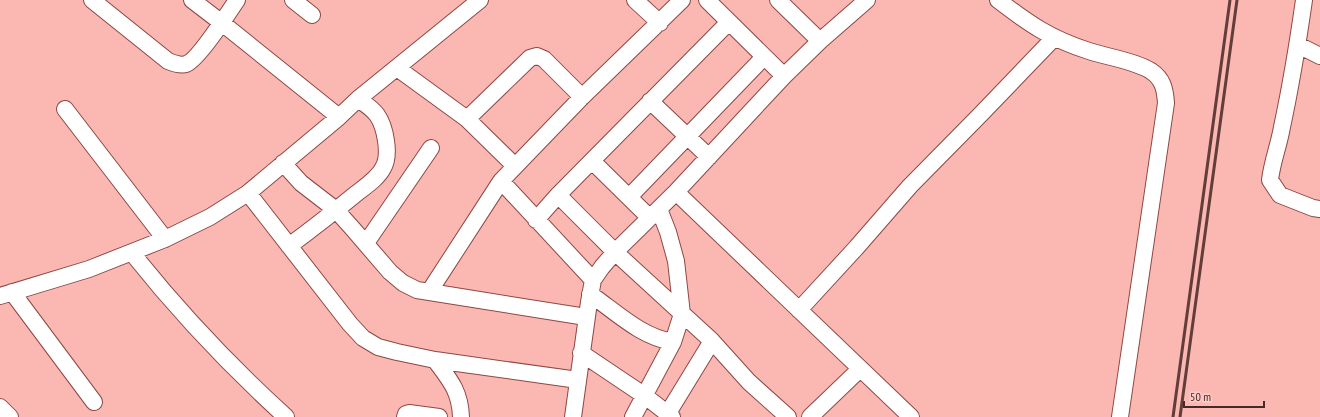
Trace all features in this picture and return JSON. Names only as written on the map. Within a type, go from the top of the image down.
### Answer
[{"type":"street","points":[[92,0],[168,60],[176,64],[186,64],[193,59],[237,0]]},
{"type":"street","points":[[192,0],[222,22],[339,118]]},
{"type":"street","points":[[293,0],[312,14]]},
{"type":"street","points":[[94,402],[6,294],[89,269],[132,253],[210,217],[248,193],[339,118],[358,99],[480,0]]},
{"type":"street","points":[[636,0],[660,23]]},
{"type":"street","points":[[430,292],[501,181],[582,96],[660,23],[682,0]]},
{"type":"street","points":[[706,0],[784,76]]},
{"type":"street","points":[[778,0],[820,42]]},
{"type":"street","points":[[998,0],[1027,22],[1054,38],[1088,51],[1140,66],[1151,71],[1161,80],[1165,89],[1166,103],[1120,417]]},
{"type":"street","points":[[1304,0],[1298,45],[1282,129],[1272,164],[1270,180],[1280,195],[1313,208],[1320,208]]},
{"type":"street","points":[[573,417],[586,317],[592,287],[602,267],[615,252],[676,192],[784,76],[820,42],[856,3]]},
{"type":"street","points":[[536,220],[558,195],[729,22]]},
{"type":"street","points":[[799,310],[910,186],[1054,38]]},
{"type":"street","points":[[1298,45],[1320,56]]},
{"type":"street","points":[[467,119],[530,58],[537,56],[544,59],[582,96]]},
{"type":"street","points":[[629,197],[764,57]]},
{"type":"street","points":[[397,68],[467,119],[515,166]]},
{"type":"street","points":[[289,246],[378,176],[384,167],[387,160],[387,150],[383,125],[372,109],[358,99]]},
{"type":"street","points":[[650,101],[708,157]]},
{"type":"street","points":[[64,109],[165,239]]},
{"type":"street","points":[[366,243],[431,148]]},
{"type":"street","points":[[592,161],[629,197],[654,214],[668,232],[676,261],[682,314],[673,342],[633,417]]},
{"type":"street","points":[[284,163],[301,183],[336,210],[390,272],[404,283],[417,290],[586,317]]},
{"type":"street","points":[[501,181],[592,287],[647,335],[673,342]]},
{"type":"street","points":[[676,192],[911,417]]},
{"type":"street","points":[[248,193],[362,338],[378,347],[435,360],[578,380]]},
{"type":"street","points":[[558,195],[615,252],[712,342],[749,382],[788,417]]},
{"type":"street","points":[[132,253],[164,293],[205,339],[250,384],[286,417]]},
{"type":"street","points":[[581,353],[645,396],[670,415],[712,342]]},
{"type":"street","points":[[435,360],[452,382],[458,394],[461,417]]},
{"type":"street","points":[[810,417],[860,369]]},
{"type":"street","points":[[0,407],[10,417]]},
{"type":"street","points":[[405,417],[406,414],[439,417]]},
{"type":"railway","points":[[1173,417],[1230,0]]},
{"type":"railway","points":[[1180,417],[1237,0]]}]
